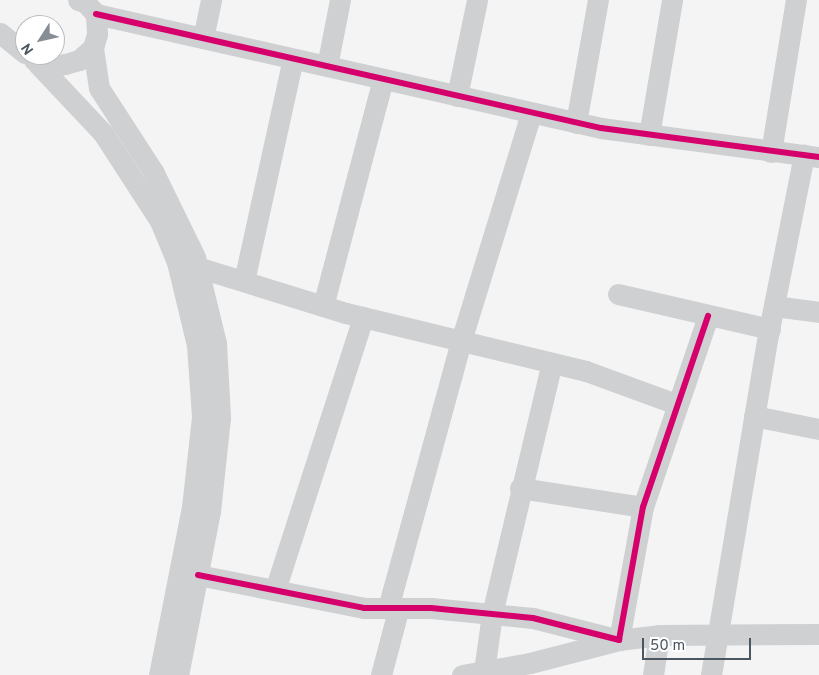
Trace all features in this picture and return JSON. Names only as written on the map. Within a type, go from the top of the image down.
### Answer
[{"type":"street","points":[[78,0],[85,2],[96,14],[576,123],[649,135],[812,156],[774,306],[711,675]]},
{"type":"street","points":[[203,38],[211,0]]},
{"type":"street","points":[[327,66],[340,0]]},
{"type":"street","points":[[457,96],[476,0]]},
{"type":"street","points":[[576,123],[598,0]]},
{"type":"street","points":[[649,135],[672,0]]},
{"type":"street","points":[[771,152],[796,0]]},
{"type":"street","points":[[65,64],[79,60],[92,48],[97,34],[96,14]]},
{"type":"street","points":[[0,33],[15,45]]},
{"type":"street","points":[[92,48],[98,88],[163,189],[197,267],[216,343],[220,418],[210,511],[178,675]]},
{"type":"street","points":[[244,281],[293,59]]},
{"type":"street","points":[[38,65],[103,133],[160,221],[177,262],[198,344],[202,416],[192,507],[159,675]]},
{"type":"street","points":[[323,306],[383,79]]},
{"type":"street","points":[[381,675],[393,608],[461,341],[531,113]]},
{"type":"street","points":[[197,267],[363,318],[586,371],[676,404]]},
{"type":"street","points":[[618,294],[770,329]]},
{"type":"street","points":[[774,306],[819,312]]},
{"type":"street","points":[[619,640],[643,507],[676,404],[708,316]]},
{"type":"street","points":[[275,590],[363,318]]},
{"type":"street","points":[[484,671],[492,614],[520,488],[552,363]]},
{"type":"street","points":[[754,416],[819,429]]},
{"type":"street","points":[[520,488],[643,507]]},
{"type":"street","points":[[198,575],[364,608],[393,608],[533,618],[619,640]]},
{"type":"street","points":[[462,675],[484,671],[529,669],[619,640],[659,635],[819,634]]},
{"type":"street","points":[[653,675],[659,635]]},
{"type":"cycle path","points":[[96,14],[601,128],[819,157]]},
{"type":"cycle path","points":[[198,575],[364,608],[431,608],[533,618],[619,640],[643,507],[708,316]]}]
